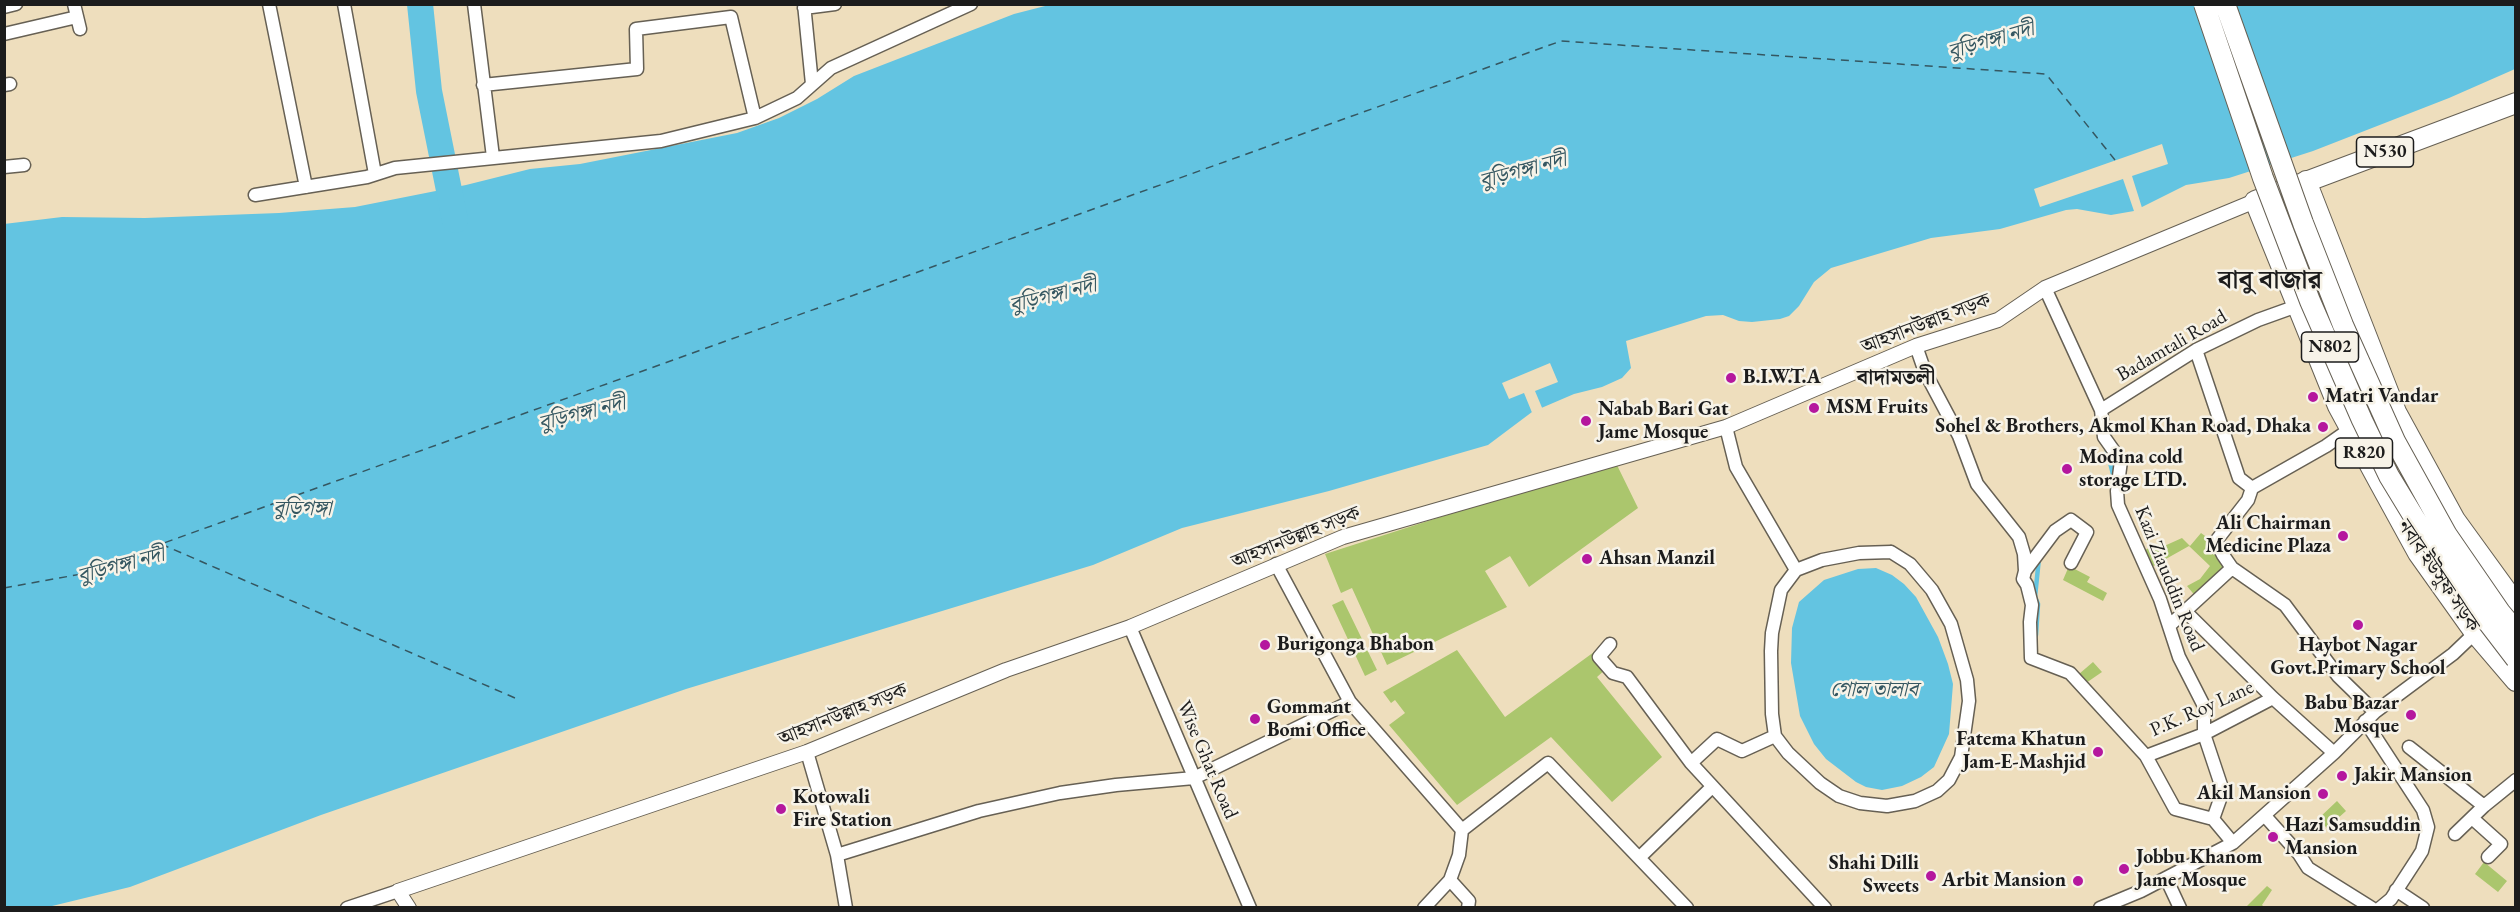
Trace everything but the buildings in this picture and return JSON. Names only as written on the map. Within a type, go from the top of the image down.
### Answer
[{"type":"highway","name":"N802","points":[[2204,4],[2263,178],[2356,424],[2454,578],[2516,659]]},
{"type":"highway","name":"N802","points":[[2225,4],[2302,223],[2343,325],[2395,441],[2447,535],[2500,612],[2516,631]]},
{"type":"highway","name":"N530","points":[[2255,201],[2516,103]]},
{"type":"highway","name":"R820","points":[[2306,181],[2396,412],[2455,520],[2516,604]]},
{"type":"highway","name":"নবাব ইউসুফ সড়ক","points":[[2255,201],[2338,406],[2356,424],[2418,554],[2475,633],[2516,681]]},
{"type":"street","points":[[4,7],[16,4]]},
{"type":"street","points":[[4,34],[79,23],[74,4]]},
{"type":"street","points":[[268,4],[306,187]]},
{"type":"street","points":[[344,4],[375,174]]},
{"type":"street","points":[[474,4],[493,157]]},
{"type":"street","points":[[812,84],[804,6],[835,4]]},
{"type":"street","points":[[255,195],[375,174],[395,168],[661,141],[755,118],[797,98],[831,68],[971,4]]},
{"type":"street","points":[[483,85],[637,69],[636,29],[731,17],[755,118]]},
{"type":"street","points":[[4,167],[24,165]]},
{"type":"street","name":"আহসানউল্লাহ সড়ক","points":[[347,908],[807,752],[1006,670],[1130,627],[1342,537],[1726,427],[1916,346],[1998,320],[2045,288],[2255,201]]},
{"type":"street","name":"Kazi Ziauddin Road","points":[[2045,288],[2101,410],[2104,437],[2121,460],[2117,491],[2118,505],[2170,625],[2179,657],[2204,706],[2204,734],[2223,791],[2213,819]]},
{"type":"street","name":"Badamtali Road","points":[[2101,410],[2196,350],[2258,320],[2297,306]]},
{"type":"street","points":[[1916,346],[1925,372],[1959,436],[1977,484],[2019,537],[2024,554],[2023,579],[2027,585],[2032,605],[2031,658],[2070,673],[2146,756],[2175,809],[2213,819],[2233,843]]},
{"type":"street","points":[[2196,350],[2239,478],[2252,488]]},
{"type":"street","points":[[2356,424],[2326,446],[2252,488],[2248,500],[2216,541],[2232,568],[2285,605],[2338,676],[2375,712]]},
{"type":"street","points":[[1726,427],[1736,467],[1796,570]]},
{"type":"street","points":[[2025,571],[2055,531],[2071,520],[2087,532],[2071,563]]},
{"type":"street","points":[[1891,552],[1910,564],[1932,590],[1951,624],[1967,680],[1969,701],[1966,731],[1961,757],[1949,780],[1937,791],[1915,801],[1887,806],[1860,803],[1839,796],[1804,769],[1775,736],[1772,714],[1772,633],[1781,590],[1796,570],[1822,560],[1859,553],[1891,552]]},
{"type":"street","points":[[1276,564],[1350,702],[1462,830],[1460,855],[1450,880],[1424,908]]},
{"type":"street","points":[[2170,625],[2232,568]]},
{"type":"street","name":"P.K. Roy Lane","points":[[2186,612],[2273,698],[2334,753]]},
{"type":"street","name":"Wise Ghat Road","points":[[1130,627],[1250,908]]},
{"type":"street","points":[[2100,908],[2166,878],[2233,843],[2334,753],[2375,712],[2453,654],[2475,633]]},
{"type":"street","points":[[1610,644],[1599,657],[1613,673],[1627,677],[1691,763],[1825,908]]},
{"type":"street","name":"P.K. Roy Lane","points":[[2146,756],[2204,734],[2273,698]]},
{"type":"street","points":[[837,855],[979,811],[1014,803],[1116,785],[1194,778],[1350,702]]},
{"type":"street","points":[[2365,721],[2423,810],[2428,827],[2422,851],[2391,899],[2380,908]]},
{"type":"street","points":[[1691,763],[1717,739],[1742,751],[1775,736]]},
{"type":"street","points":[[2409,747],[2484,806]]},
{"type":"street","points":[[807,752],[837,855],[846,908]]},
{"type":"street","points":[[1462,830],[1548,763],[1687,907]]},
{"type":"street","points":[[2455,834],[2516,780]]},
{"type":"street","points":[[1640,857],[1712,787]]},
{"type":"street","points":[[2265,816],[2299,854],[2308,868],[2372,908]]},
{"type":"street","points":[[2472,818],[2501,844],[2488,857]]},
{"type":"street","points":[[2166,878],[2180,908]]},
{"type":"street","points":[[1450,880],[1469,901],[1468,908]]},
{"type":"street","points":[[2396,890],[2423,908]]},
{"type":"street","points":[[398,891],[410,908]]},
{"type":"green space","points":[[1615,461],[1638,508],[1529,587],[1510,556],[1485,571],[1507,607],[1387,665],[1352,588],[1341,593],[1325,554]]},
{"type":"green space","points":[[2201,533],[2212,541],[2228,568],[2197,598],[2187,586],[2200,579],[2210,566],[2189,546],[2148,569],[2141,552],[2159,543],[2162,547],[2182,538],[2190,546]]},
{"type":"green space","points":[[2069,566],[2090,577],[2087,582],[2107,593],[2103,601],[2063,580]]},
{"type":"green space","points":[[1343,600],[1377,670],[1365,676],[1332,605]]},
{"type":"green space","points":[[1457,650],[1505,717],[1594,652],[1607,668],[1597,677],[1662,757],[1612,802],[1551,737],[1457,805],[1389,725],[1405,713],[1395,700],[1391,703],[1383,692]]},
{"type":"green space","points":[[2093,662],[2102,672],[2086,683],[2079,674]]},
{"type":"green space","points":[[2337,801],[2346,811],[2327,828],[2318,819]]},
{"type":"green space","points":[[2484,862],[2507,881],[2498,892],[2475,874]]},
{"type":"green space","points":[[2267,886],[2272,890],[2262,905],[2264,907],[2246,907]]},
{"type":"water","name":"বুড়িগঙ্গা","points":[[1049,5],[2515,5],[2515,69],[2449,98],[2313,151],[2229,178],[2186,185],[2134,211],[2111,215],[2077,209],[2066,210],[2000,229],[1931,238],[1831,268],[1814,282],[1799,306],[1789,316],[1752,322],[1739,321],[1723,315],[1706,316],[1626,341],[1631,368],[1622,378],[1602,387],[1574,394],[1532,412],[1488,445],[1329,491],[1182,528],[1093,565],[686,689],[321,815],[130,887],[48,907],[5,908],[4,224],[62,217],[145,218],[279,213],[355,207],[466,185],[530,169],[580,164],[737,133],[779,118],[817,99],[854,76],[1014,14]]},
{"type":"water","name":"গোল তালাব","points":[[1876,568],[1892,575],[1916,597],[1938,637],[1953,684],[1949,734],[1934,767],[1921,777],[1902,786],[1882,790],[1866,787],[1856,782],[1826,759],[1814,744],[1800,716],[1791,663],[1792,628],[1799,602],[1824,580],[1858,569]]},
{"type":"pier","points":[[2162,144],[2168,164],[2132,176],[2143,211],[2135,214],[2123,179],[2040,207],[2034,189]]},
{"type":"pier","points":[[1550,363],[1558,382],[1535,391],[1543,410],[1533,415],[1524,393],[1509,399],[1502,383]]},
{"type":"waterway","points":[[420,4],[429,91],[455,220]]},
{"type":"waterway","points":[[2106,447],[2115,482]]},
{"type":"waterway","points":[[2036,635],[2038,604],[2035,597],[2039,558]]},
{"type":"ferry route","points":[[4,588],[87,573],[161,544],[1561,41],[2046,74],[2115,160]]},
{"type":"ferry route","points":[[161,544],[515,698]]},
{"type":"place","name":"B.I.W.T.A","points":[[1731,378]]},
{"type":"place","name":"Matri Vandar","points":[[2313,397]]},
{"type":"place","name":"MSM Fruits","points":[[1814,408]]},
{"type":"place","name":"Nabab Bari Gat Jame Mosque","points":[[1586,421]]},
{"type":"place","name":"Sohel & Brothers, Akmol Khan Road, Dhaka","points":[[2323,427]]},
{"type":"place","name":"Modina cold storage LTD.","points":[[2067,469]]},
{"type":"place","name":"Ali Chairman Medicine Plaza","points":[[2343,536]]},
{"type":"place","name":"Ahsan Manzil","points":[[1587,559]]},
{"type":"place","name":"Haybot Nagar Govt.Primary School","points":[[2358,625]]},
{"type":"place","name":"Burigonga Bhabon","points":[[1265,645]]},
{"type":"place","name":"Babu Bazar Mosque","points":[[2411,715]]},
{"type":"place","name":"Gommant Bomi Office","points":[[1255,719]]},
{"type":"place","name":"Fatema Khatun Jam-E-Mashjid","points":[[2098,752]]},
{"type":"place","name":"Jakir Mansion","points":[[2342,776]]},
{"type":"place","name":"Akil Mansion","points":[[2323,794]]},
{"type":"place","name":"Kotowali Fire Station","points":[[781,809]]},
{"type":"place","name":"Hazi Samsuddin Mansion","points":[[2273,837]]},
{"type":"place","name":"Jobbu Khanom Jame Mosque","points":[[2124,869]]},
{"type":"place","name":"Shahi Dilli Sweets","points":[[1931,876]]},
{"type":"place","name":"Arbit Mansion","points":[[2078,881]]},
{"type":"district","name":"বাবু বাজার","points":[[2270,281]]},
{"type":"district","name":"বাদামতলী","points":[[1896,378]]},
{"type":"water label","name":"বুড়িগঙ্গা নদী","points":[[1991,41]]},
{"type":"water label","name":"বুড়িগঙ্গা নদী","points":[[1523,171]]},
{"type":"water label","name":"বুড়িগঙ্গা নদী","points":[[1053,296]]},
{"type":"water label","name":"বুড়িগঙ্গা নদী","points":[[582,414]]},
{"type":"water label","name":"বুড়িগঙ্গা নদী","points":[[121,566]]}]
